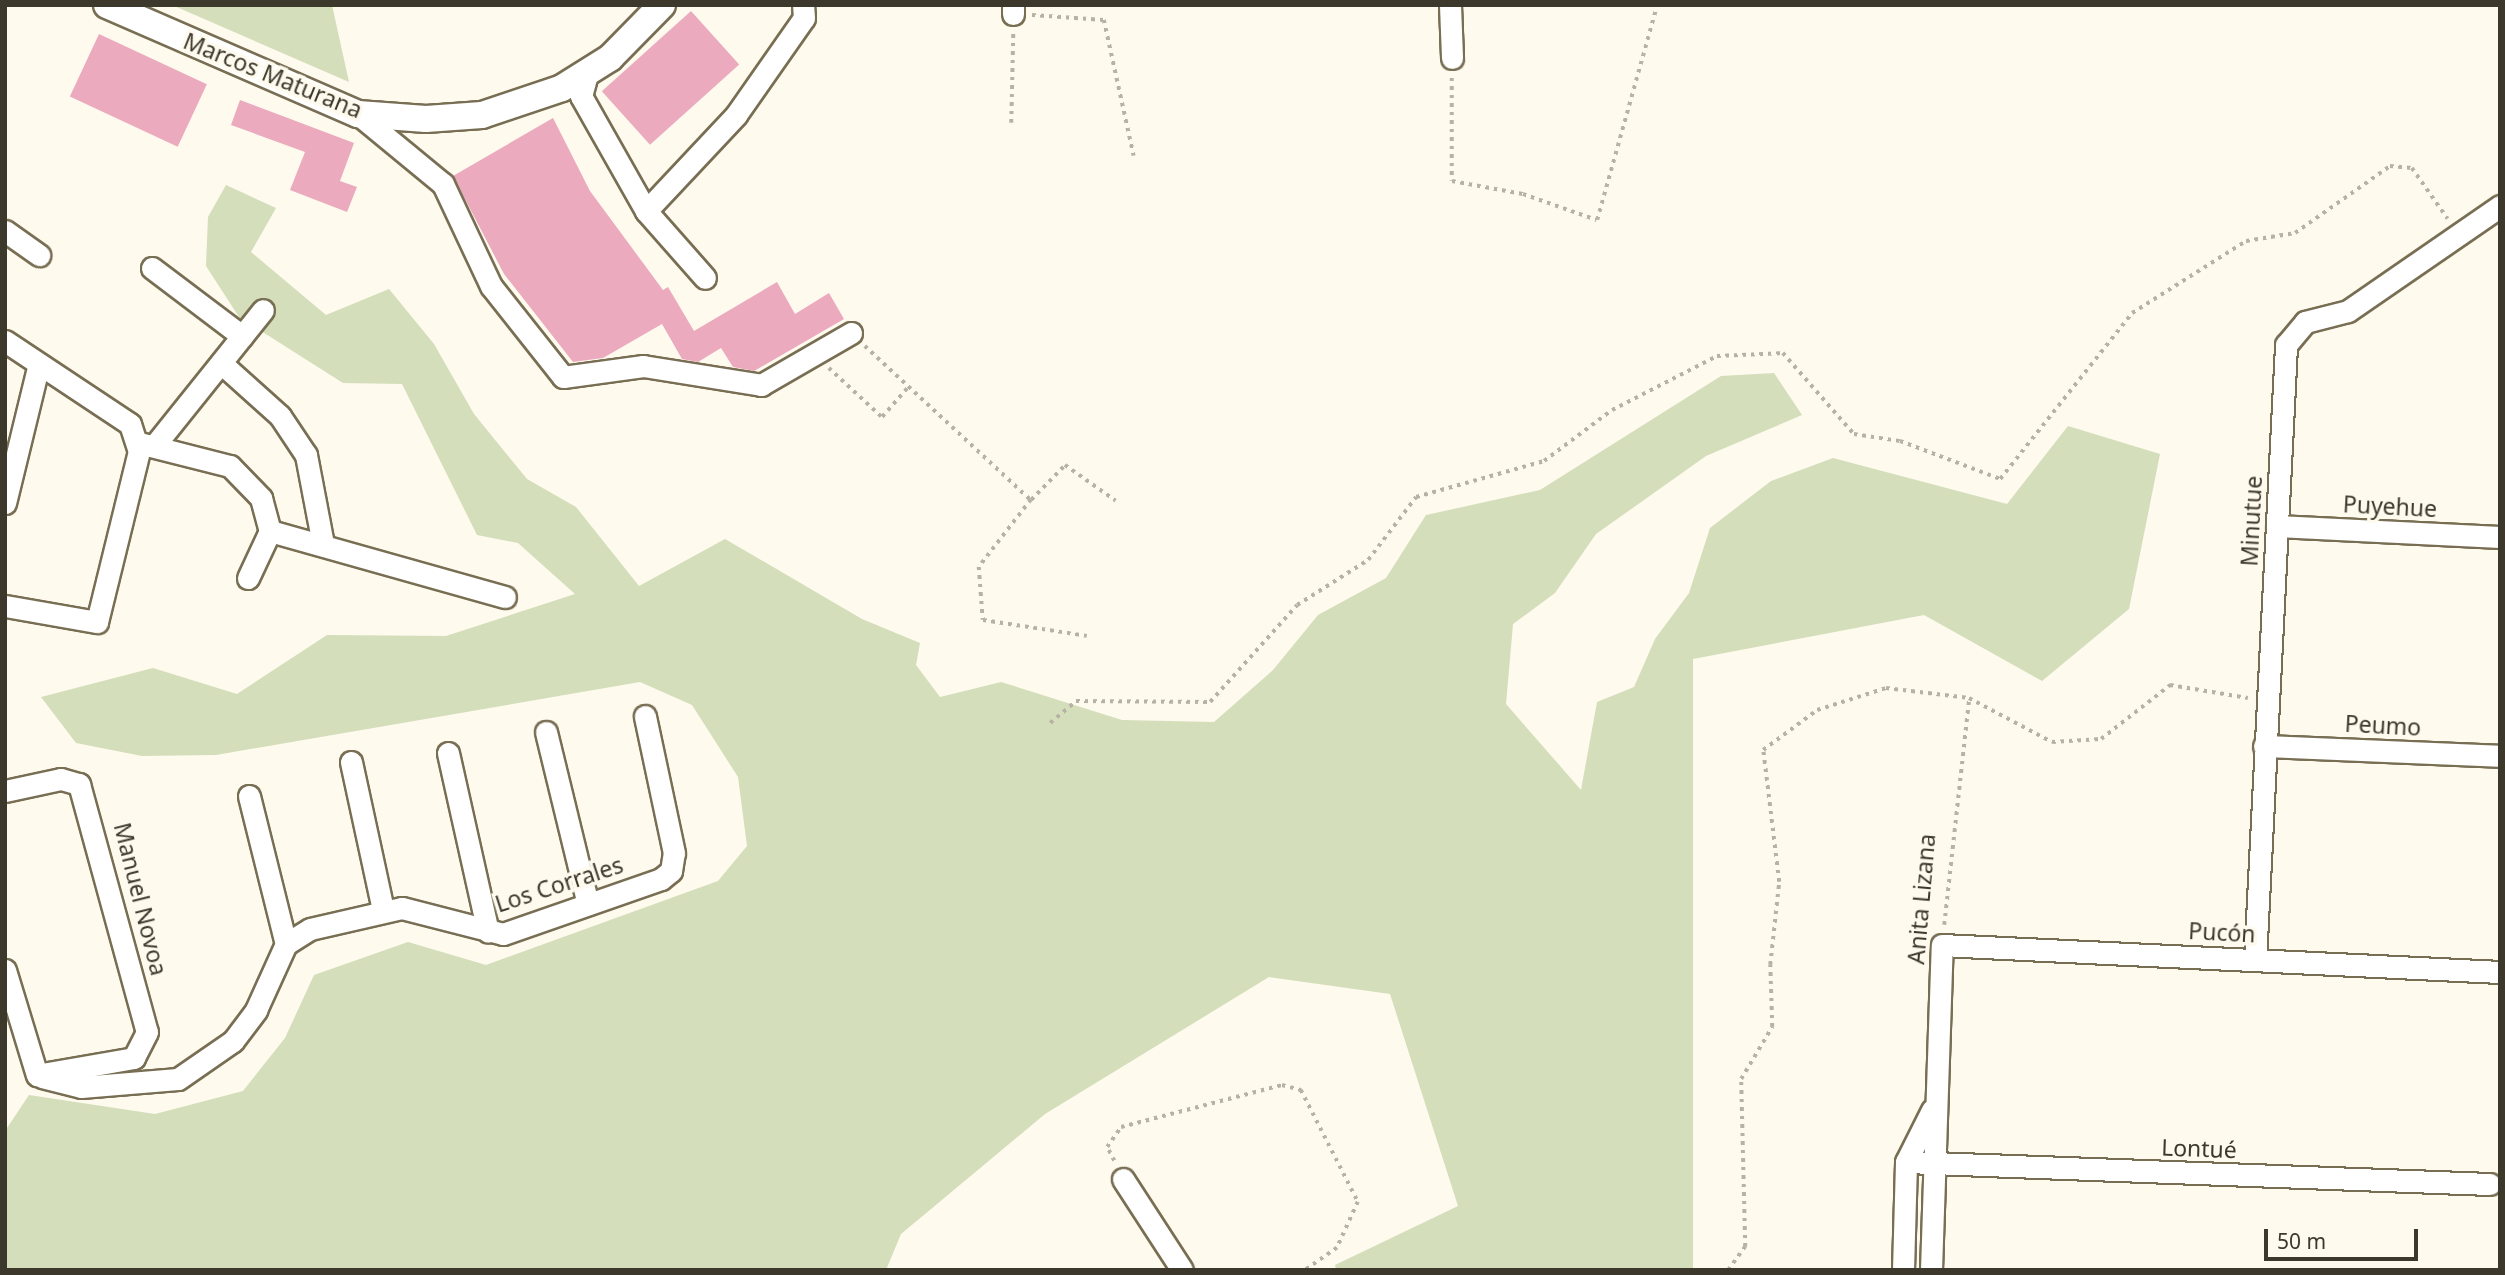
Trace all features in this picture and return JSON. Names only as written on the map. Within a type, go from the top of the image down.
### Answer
[{"type":"street","name":"Marcos Maturana","points":[[107,5],[358,114],[482,115],[537,100],[587,75],[662,5]]},
{"type":"street","points":[[646,211],[736,115],[804,18],[803,5]]},
{"type":"street","points":[[1450,5],[1452,58]]},
{"type":"street","points":[[587,75],[581,96],[646,211],[705,278]]},
{"type":"street","points":[[358,114],[443,184],[491,286],[563,377],[643,366],[761,385],[851,333]]},
{"type":"street","name":"Minutue","points":[[2255,960],[2286,345],[2292,331],[2348,311],[2458,232],[2500,206]]},
{"type":"street","points":[[5,231],[39,255]]},
{"type":"street","points":[[152,268],[242,336]]},
{"type":"street","points":[[5,606],[97,622],[144,442],[221,363],[263,310]]},
{"type":"street","points":[[5,341],[144,442],[230,466],[261,498],[270,531],[248,578]]},
{"type":"street","points":[[221,363],[280,416],[306,455],[323,544]]},
{"type":"street","points":[[5,503],[39,364]]},
{"type":"street","name":"Puyehue","points":[[2277,526],[2500,537]]},
{"type":"street","points":[[270,531],[505,597]]},
{"type":"street","name":"Los Corrales","points":[[286,944],[310,929],[383,910],[402,908],[503,934],[671,871],[674,853],[645,716]]},
{"type":"street","points":[[546,732],[587,904]]},
{"type":"street","name":"Peumo","points":[[2264,746],[2500,756]]},
{"type":"street","points":[[448,753],[488,932]]},
{"type":"street","points":[[351,762],[383,910]]},
{"type":"street","name":"Manuel Novoa","points":[[5,791],[61,779],[79,784],[89,803],[147,1032],[144,1047],[134,1058],[37,1075]]},
{"type":"street","points":[[5,970],[10,1006],[37,1075],[81,1087],[178,1079],[233,1041],[256,1010],[286,944],[249,796]]},
{"type":"street","name":"Pucón","points":[[1942,945],[2500,972]]},
{"type":"street","name":"Anita Lizana","points":[[1931,1270],[1934,1105],[1942,945]]},
{"type":"street","name":"Anita Lizana","points":[[1903,1270],[1906,1162],[1934,1105]]},
{"type":"street","name":"Lontué","points":[[1906,1162],[2490,1185]]},
{"type":"street","points":[[1123,1179],[1182,1270]]},
{"type":"path","points":[[1452,58],[1452,181],[1523,194],[1597,220],[1657,5]]},
{"type":"path","points":[[1012,123],[1013,9],[1104,20],[1134,156]]},
{"type":"path","points":[[1050,723],[1076,701],[1210,702],[1297,605],[1368,560],[1416,497],[1544,461],[1612,411],[1717,356],[1783,353],[1854,434],[1899,441],[2000,479],[2132,313],[2246,242],[2295,233],[2390,166],[2412,168],[2458,232]]},
{"type":"path","points":[[851,333],[1031,500]]},
{"type":"path","points":[[815,354],[882,417],[909,387]]},
{"type":"path","points":[[1087,636],[983,620],[979,567],[1031,500],[1065,465],[1116,502]]},
{"type":"path","points":[[1728,1270],[1745,1247],[1740,1166],[1741,1079],[1772,1027],[1770,965],[1779,882],[1763,750],[1817,710],[1886,688],[1969,698],[2052,742],[2101,739],[2170,685],[2267,701]]},
{"type":"path","name":"Anita Lizana","points":[[1942,945],[1957,785],[1969,698]]},
{"type":"path","points":[[1107,1147],[1121,1127],[1282,1085],[1301,1090],[1358,1202],[1337,1248],[1306,1270]]},
{"type":"green space","points":[[172,5],[332,5],[349,82]]},
{"type":"green space","points":[[226,185],[276,208],[251,252],[326,315],[389,289],[434,344],[474,414],[527,479],[576,507],[639,586],[725,539],[862,619],[920,643],[916,665],[940,697],[1001,682],[1122,720],[1214,722],[1273,670],[1318,615],[1386,578],[1426,515],[1540,490],[1721,376],[1774,373],[1802,415],[1706,456],[1596,534],[1555,593],[1513,624],[1506,704],[1581,790],[1597,702],[1634,687],[1655,639],[1689,593],[1710,528],[1771,481],[1833,458],[2007,504],[2068,426],[2160,454],[2129,609],[2042,681],[1924,615],[1693,659],[1693,1270],[1336,1270],[1335,1265],[1458,1206],[1390,994],[1269,977],[1045,1114],[901,1234],[886,1270],[5,1270],[5,1131],[29,1095],[155,1114],[243,1091],[285,1038],[314,975],[408,942],[486,965],[718,881],[747,846],[738,777],[692,705],[640,682],[216,755],[142,756],[76,743],[41,697],[153,668],[237,694],[327,635],[446,636],[575,594],[518,543],[477,535],[402,384],[343,383],[239,317],[206,266],[208,217]]},
{"type":"building","points":[[691,11],[739,65],[650,145],[602,91]]},
{"type":"building","points":[[99,34],[207,84],[178,147],[70,97]]},
{"type":"building","points":[[240,100],[354,143],[340,181],[357,187],[347,212],[290,190],[305,152],[231,125]]},
{"type":"building","points":[[553,118],[590,191],[663,290],[668,287],[694,331],[777,282],[795,314],[829,293],[844,319],[754,371],[733,367],[721,348],[698,362],[682,359],[662,324],[603,358],[573,362],[504,274],[453,176]]}]
